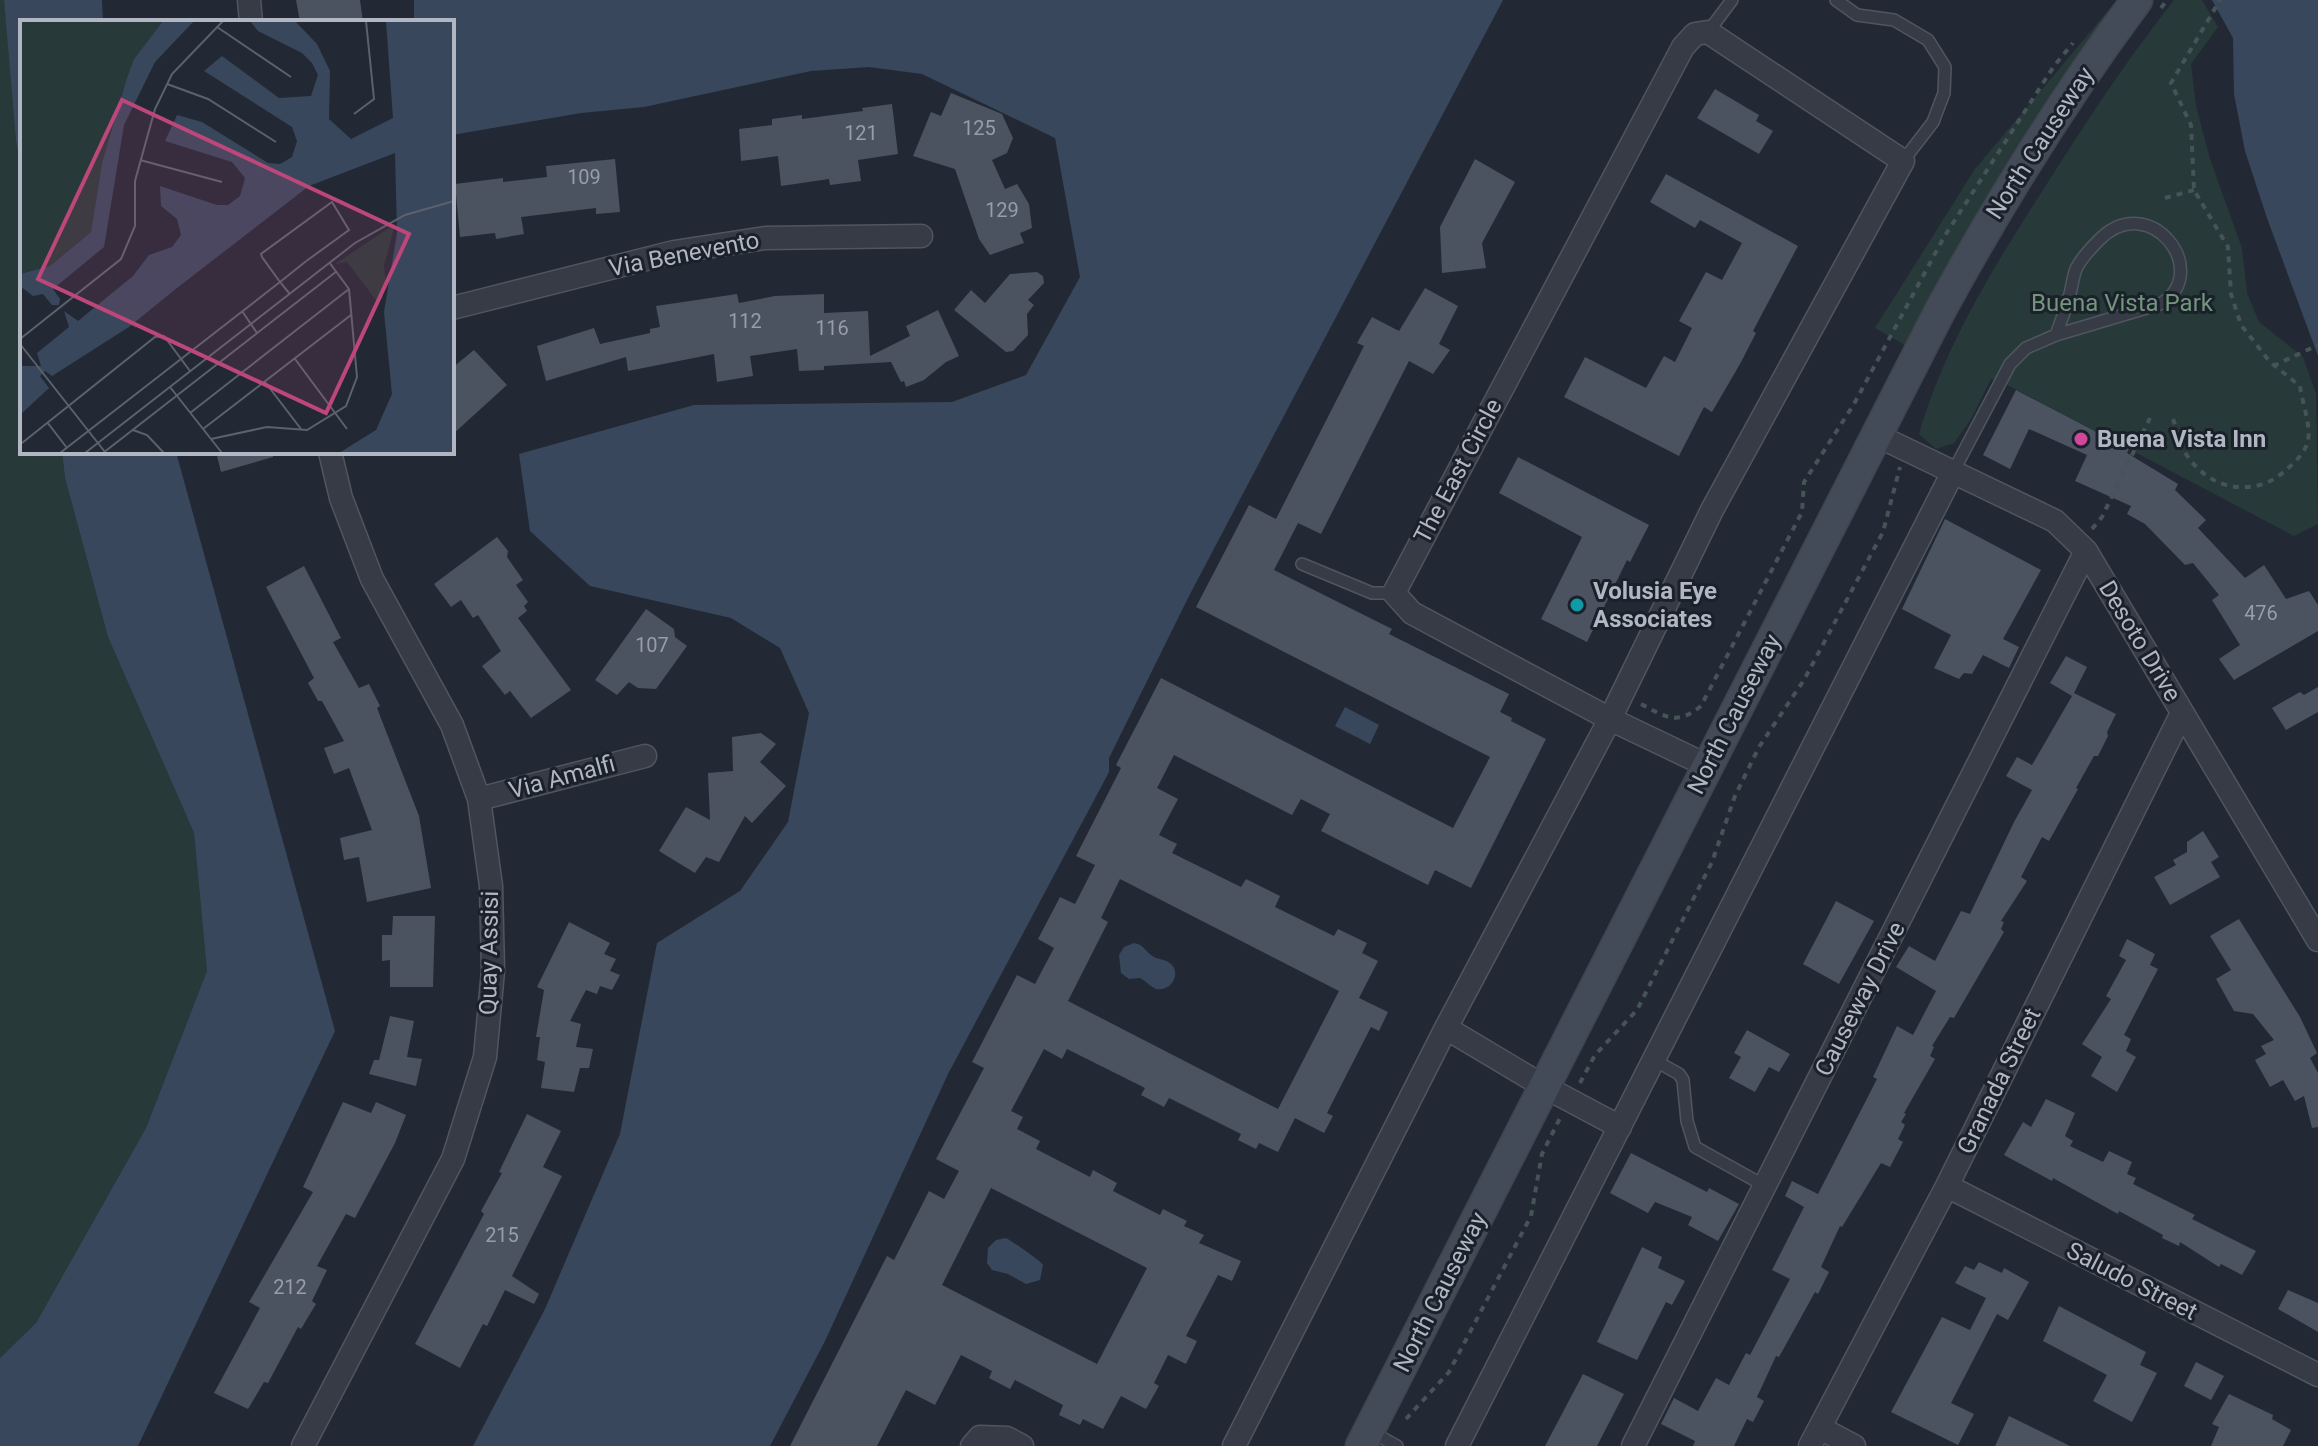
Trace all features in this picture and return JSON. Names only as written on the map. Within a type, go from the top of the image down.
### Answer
[{"type":"main road","name":"North Causeway","points":[[1380,1442],[1557,1093],[1708,766],[1876,435],[1994,214],[2083,73],[2137,0]]},
{"type":"street","points":[[249,0],[251,20]]},
{"type":"street","points":[[1234,1446],[1446,1028],[1610,719],[1712,510],[1903,161],[1701,33]]},
{"type":"street","name":"The East Circle","points":[[1394,593],[1683,47],[1701,33]]},
{"type":"street","name":"Via Benevento","points":[[454,307],[674,252],[749,240],[921,236]]},
{"type":"street","name":"Desoto Drive","points":[[1876,435],[2055,521],[2082,547],[2318,940]]},
{"type":"street","name":"Quay Assisi","points":[[303,1446],[453,1159],[485,1057],[493,971],[491,886],[479,799],[452,725],[372,579],[341,498],[330,454]]},
{"type":"street","points":[[1457,1446],[1953,472]]},
{"type":"street","name":"Causeway Drive","points":[[1633,1446],[2082,547]]},
{"type":"street","points":[[1394,593],[1412,613],[1610,719],[1708,766]]},
{"type":"street","name":"Granada Street","points":[[1815,1437],[1947,1186],[2182,713]]},
{"type":"street","name":"Via Amalfi","points":[[479,799],[645,756]]},
{"type":"street","points":[[1446,1028],[1620,1127]]},
{"type":"street","name":"Saludo Street","points":[[1947,1186],[2318,1375]]},
{"type":"street","points":[[972,1446],[980,1437],[1007,1438],[1022,1446]]},
{"type":"street","points":[[1815,1437],[1854,1446]]},
{"type":"lane","points":[[1701,33],[1732,0]]},
{"type":"lane","points":[[1836,0],[1857,15],[1894,20],[1928,40],[1945,67],[1944,93],[1933,122],[1903,161]]},
{"type":"lane","points":[[1953,472],[2010,364],[2026,348],[2056,335],[2160,304],[2174,296],[2181,282],[2179,260],[2170,240],[2157,228],[2141,222],[2123,224],[2104,235],[2076,269],[2056,335]]},
{"type":"lane","points":[[1302,564],[1372,593],[1394,593]]},
{"type":"lane","points":[[1654,1060],[1679,1074],[1683,1080],[1687,1121],[1695,1147],[1765,1186]]},
{"type":"path","points":[[2173,419],[2185,452],[2197,469],[2214,482],[2235,488],[2258,487],[2276,479],[2300,457],[2309,438],[2300,386],[2273,366],[2241,325],[2231,294],[2228,247],[2194,190],[2191,125],[2171,83],[2220,0]]},
{"type":"path","points":[[1639,703],[1673,719],[1690,715],[1701,706],[1802,512],[1804,482],[1854,404],[1944,237],[2054,66],[2080,33]]},
{"type":"path","points":[[2165,198],[2194,190]]},
{"type":"path","points":[[2273,366],[2318,345]]},
{"type":"path","points":[[2082,547],[2102,517],[2150,418]]},
{"type":"path","points":[[1380,1442],[1449,1372],[1477,1321],[1531,1216],[1557,1093],[1637,1010],[1712,862],[1735,796],[1759,747],[1804,680],[1883,532],[1897,474],[1907,449]]},
{"type":"green space","points":[[0,0],[4,0],[20,164],[20,454],[62,454],[65,478],[108,637],[194,833],[207,971],[146,1128],[36,1323],[0,1358]]},
{"type":"green space","points":[[2117,0],[2121,0],[1908,347],[1875,328],[1975,169]]},
{"type":"green space","name":"Buena Vista Park","points":[[2174,0],[2202,0],[2218,27],[2191,64],[2196,106],[2210,159],[2242,248],[2247,293],[2259,322],[2303,357],[2316,394],[2318,524],[2294,536],[1991,379],[1971,419],[1954,443],[1936,449],[1919,434],[1942,370],[1989,278],[2090,117]]},
{"type":"water","points":[[4,0],[102,0],[103,20],[20,20],[20,164]]},
{"type":"water","points":[[414,0],[1503,0],[1188,598],[1109,758],[1109,772],[948,1074],[825,1341],[770,1446],[473,1446],[545,1309],[620,1134],[657,943],[740,891],[788,822],[809,713],[780,648],[731,618],[590,586],[530,531],[519,454],[694,405],[952,402],[1026,375],[1080,277],[1055,138],[922,74],[869,67],[811,71],[644,107],[581,113],[454,135],[454,20],[414,20]]},
{"type":"water","points":[[2212,0],[2318,0],[2318,356],[2245,151],[2234,94],[2233,38]]},
{"type":"water","points":[[62,454],[177,454],[335,1031],[138,1446],[0,1446],[0,1358],[36,1323],[146,1128],[207,971],[194,833],[108,637],[65,478]]},
{"type":"water","points":[[1345,707],[1379,725],[1370,744],[1335,726]]},
{"type":"water","points":[[1134,943],[1171,964],[1175,978],[1170,985],[1156,989],[1140,978],[1129,979],[1121,973],[1119,955],[1124,947]]},
{"type":"water","points":[[1006,1238],[1043,1265],[1040,1280],[1026,1284],[992,1270],[987,1263],[988,1248],[996,1240]]},
{"type":"building","points":[[296,0],[360,0],[363,20],[300,20]]},
{"type":"building","points":[[1715,89],[1759,115],[1756,121],[1773,131],[1759,154],[1697,118]]},
{"type":"building","points":[[951,93],[1002,114],[1013,138],[1007,153],[992,160],[1005,189],[1017,184],[1029,204],[1032,228],[1020,233],[1024,243],[990,255],[979,239],[955,169],[913,156],[931,112],[941,116]]},
{"type":"building","points":[[892,104],[898,154],[858,160],[861,181],[830,185],[829,179],[781,186],[778,156],[741,161],[739,129],[772,125],[772,119],[802,115],[802,119]]},
{"type":"building","points":[[615,159],[620,212],[596,214],[596,208],[521,217],[524,234],[496,239],[495,233],[460,237],[455,184],[547,177],[546,166]]},
{"type":"building","points":[[1475,159],[1515,182],[1482,243],[1486,268],[1442,273],[1440,227]]},
{"type":"building","points":[[1666,174],[1798,246],[1753,331],[1756,333],[1740,364],[1712,412],[1704,407],[1679,456],[1564,397],[1585,357],[1646,388],[1664,356],[1675,362],[1692,328],[1679,321],[1706,272],[1722,280],[1742,243],[1700,220],[1695,228],[1650,202]]},
{"type":"building","points":[[1037,272],[1043,276],[1044,283],[1028,300],[1034,305],[1027,314],[1028,335],[1013,351],[1006,352],[954,310],[971,290],[985,303],[1010,274]]},
{"type":"building","points":[[1425,288],[1458,306],[1439,344],[1450,350],[1433,374],[1409,361],[1321,534],[1298,523],[1274,570],[1392,629],[1389,634],[1509,694],[1500,712],[1546,739],[1471,888],[1435,870],[1428,885],[1321,831],[1330,814],[1301,799],[1292,815],[1174,755],[1157,788],[1178,799],[1159,835],[1177,844],[1172,853],[1241,887],[1246,879],[1280,896],[1275,907],[1334,936],[1338,929],[1367,943],[1362,953],[1378,961],[1359,998],[1388,1012],[1379,1031],[1371,1027],[1327,1113],[1333,1116],[1324,1133],[1295,1118],[1278,1152],[1259,1143],[1256,1149],[1238,1140],[1241,1134],[1169,1098],[1164,1107],[1141,1095],[1145,1088],[1067,1049],[1062,1059],[1044,1049],[1011,1111],[1023,1117],[1017,1129],[1040,1141],[1036,1149],[1090,1177],[1093,1170],[1117,1183],[1113,1191],[1160,1215],[1163,1209],[1187,1221],[1184,1226],[1204,1235],[1199,1243],[1241,1261],[1232,1281],[1218,1275],[1186,1336],[1197,1341],[1186,1364],[1168,1355],[1154,1383],[1159,1386],[1146,1409],[1121,1396],[1103,1429],[1083,1419],[1080,1425],[1059,1415],[1063,1405],[1015,1380],[1010,1389],[989,1378],[992,1371],[961,1355],[935,1405],[906,1390],[877,1446],[790,1446],[887,1256],[894,1260],[929,1191],[944,1199],[959,1171],[936,1159],[984,1068],[972,1062],[1017,975],[1035,984],[1054,948],[1038,939],[1060,897],[1075,904],[1095,865],[1076,856],[1121,768],[1116,765],[1161,678],[1453,828],[1490,757],[1196,607],[1249,505],[1276,519],[1364,346],[1357,343],[1372,317],[1399,331]],"holes":[[[1120,879],[1339,991],[1278,1109],[1068,1001],[1108,922],[1101,918]],[[991,1188],[1147,1268],[1097,1364],[942,1285]]]},
{"type":"building","points":[[737,294],[739,303],[775,296],[824,294],[824,313],[868,311],[870,356],[910,336],[906,326],[938,310],[959,356],[946,362],[924,380],[906,387],[891,362],[824,366],[824,370],[799,371],[797,349],[750,356],[753,376],[717,382],[714,354],[628,371],[626,357],[546,381],[537,346],[594,328],[600,344],[650,333],[650,329],[660,327],[656,306]]},
{"type":"building","points":[[474,350],[507,385],[454,433],[454,366]]},
{"type":"building","points":[[2016,390],[2129,449],[2127,453],[2178,484],[2175,490],[2206,520],[2198,528],[2245,578],[2264,565],[2286,599],[2309,591],[2318,605],[2318,631],[2234,680],[2219,659],[2240,645],[2212,600],[2219,595],[2193,563],[2185,565],[2145,524],[2127,514],[2131,506],[2075,481],[2087,455],[2029,429],[2010,469],[1983,455]]},
{"type":"building","points":[[216,454],[273,454],[273,457],[221,472]]},
{"type":"building","points":[[1518,457],[1649,525],[1630,562],[1627,560],[1587,642],[1541,619],[1582,537],[1499,493]]},
{"type":"building","points":[[1945,519],[2041,570],[2003,639],[2019,647],[2009,668],[1983,655],[1972,674],[1964,673],[1959,679],[1934,668],[1951,635],[1902,609]]},
{"type":"building","points":[[497,537],[523,580],[516,585],[528,602],[524,606],[527,611],[518,618],[571,690],[531,718],[510,691],[505,695],[482,666],[501,651],[478,615],[473,618],[461,600],[451,607],[434,584]]},
{"type":"building","points":[[304,566],[341,638],[333,642],[359,688],[369,684],[380,706],[377,708],[419,816],[431,888],[367,902],[359,857],[344,860],[340,838],[372,830],[349,768],[334,774],[324,748],[344,741],[322,701],[318,701],[308,683],[314,678],[266,587]]},
{"type":"building","points":[[646,609],[674,629],[675,637],[687,646],[656,689],[638,688],[629,682],[617,695],[595,680]]},
{"type":"building","points":[[2066,656],[2087,667],[2074,693],[2116,714],[2108,736],[2076,788],[2049,841],[2042,837],[2021,877],[2027,881],[2001,921],[2004,922],[2001,929],[2004,932],[1954,1018],[1950,1017],[1932,1046],[1930,1056],[1935,1059],[1901,1122],[1905,1125],[1898,1139],[1903,1142],[1890,1167],[1881,1163],[1840,1226],[1821,1267],[1829,1272],[1779,1357],[1776,1356],[1757,1397],[1764,1401],[1753,1422],[1747,1419],[1734,1446],[1693,1446],[1695,1441],[1661,1424],[1674,1398],[1698,1411],[1716,1378],[1729,1385],[1746,1353],[1750,1355],[1790,1279],[1772,1270],[1804,1207],[1785,1196],[1792,1181],[1818,1194],[1877,1079],[1873,1077],[1897,1026],[1913,1035],[1936,991],[1896,967],[1909,946],[1935,961],[1961,911],[1970,914],[2032,790],[2006,776],[2017,757],[2032,765],[2072,696],[2050,683]]},
{"type":"building","points":[[2318,687],[2318,712],[2286,730],[2272,708],[2300,692],[2304,695]]},
{"type":"building","points":[[761,733],[776,744],[760,762],[786,786],[752,823],[745,816],[719,862],[706,857],[695,873],[659,851],[686,807],[710,820],[708,773],[733,771],[732,737]]},
{"type":"building","points":[[2203,831],[2219,857],[2211,862],[2220,877],[2170,905],[2154,877],[2176,865],[2173,860],[2187,852],[2187,842]]},
{"type":"building","points":[[1836,901],[1874,921],[1839,984],[1803,964]]},
{"type":"building","points":[[393,916],[435,916],[433,987],[390,987],[390,960],[382,961],[382,935],[392,935]]},
{"type":"building","points":[[2239,919],[2300,1017],[2317,1053],[2310,1058],[2318,1073],[2318,1127],[2312,1128],[2304,1096],[2295,1101],[2283,1080],[2270,1087],[2255,1060],[2266,1054],[2261,1046],[2274,1040],[2253,1014],[2234,1011],[2216,979],[2231,970],[2210,936]]},
{"type":"building","points":[[569,922],[610,943],[604,954],[616,959],[610,971],[620,975],[612,990],[600,986],[597,994],[586,990],[570,1021],[581,1024],[576,1047],[593,1049],[589,1068],[580,1068],[574,1092],[541,1088],[545,1062],[537,1060],[540,1037],[536,1037],[544,990],[537,987]]},
{"type":"building","points":[[2127,939],[2155,954],[2150,965],[2158,969],[2124,1035],[2131,1039],[2126,1051],[2136,1057],[2117,1092],[2091,1076],[2102,1057],[2082,1044],[2111,999],[2106,996],[2126,960],[2119,956]]},
{"type":"building","points":[[390,1016],[414,1021],[407,1057],[422,1059],[416,1086],[369,1074],[374,1060],[379,1060]]},
{"type":"building","points":[[1747,1030],[1790,1054],[1779,1072],[1769,1067],[1755,1092],[1729,1078],[1741,1057],[1734,1053]]},
{"type":"building","points":[[2046,1099],[2075,1113],[2065,1136],[2073,1141],[2070,1146],[2103,1162],[2109,1151],[2132,1162],[2127,1174],[2136,1178],[2133,1184],[2195,1215],[2192,1219],[2256,1251],[2242,1275],[2221,1264],[2219,1267],[2180,1242],[2179,1246],[2162,1238],[2163,1235],[2119,1211],[2118,1214],[2004,1155],[2023,1122],[2031,1127]]},
{"type":"building","points":[[343,1102],[371,1113],[376,1102],[406,1115],[395,1143],[355,1218],[346,1214],[317,1266],[327,1270],[312,1301],[316,1304],[301,1329],[298,1327],[268,1383],[264,1382],[248,1409],[214,1393],[260,1308],[249,1302],[313,1192],[303,1187]]},
{"type":"building","points":[[527,1114],[561,1131],[543,1167],[562,1176],[512,1276],[539,1294],[534,1304],[505,1290],[460,1368],[415,1344],[484,1214],[481,1211],[502,1173],[499,1172]]},
{"type":"building","points":[[1631,1153],[1707,1192],[1709,1188],[1739,1204],[1718,1241],[1688,1225],[1692,1217],[1655,1202],[1648,1213],[1610,1193]]},
{"type":"building","points":[[1642,1247],[1662,1257],[1658,1268],[1685,1281],[1672,1305],[1666,1302],[1637,1360],[1597,1342]]},
{"type":"building","points":[[1979,1262],[2002,1273],[2004,1268],[2029,1282],[2008,1320],[1997,1314],[1951,1403],[1974,1414],[1958,1445],[1891,1412],[1942,1317],[1970,1330],[1986,1298],[1955,1283],[1965,1266],[1974,1270]]},
{"type":"building","points":[[2288,1290],[2318,1303],[2318,1332],[2278,1309]]},
{"type":"building","points":[[2059,1306],[2146,1352],[2140,1365],[2157,1373],[2132,1422],[2093,1401],[2107,1375],[2043,1341]]},
{"type":"building","points":[[2196,1362],[2224,1376],[2211,1400],[2184,1386]]},
{"type":"building","points":[[1583,1374],[1624,1394],[1597,1446],[1545,1446]]},
{"type":"building","points":[[2229,1394],[2273,1415],[2272,1419],[2291,1430],[2283,1446],[2211,1446],[2219,1427],[2212,1424]]},
{"type":"building","points":[[2009,1416],[2070,1446],[1995,1446]]},
{"type":"place","name":"Buena Vista Inn","points":[[2081,439]]},
{"type":"place","name":"Volusia Eye Associates","points":[[1577,605]]}]
